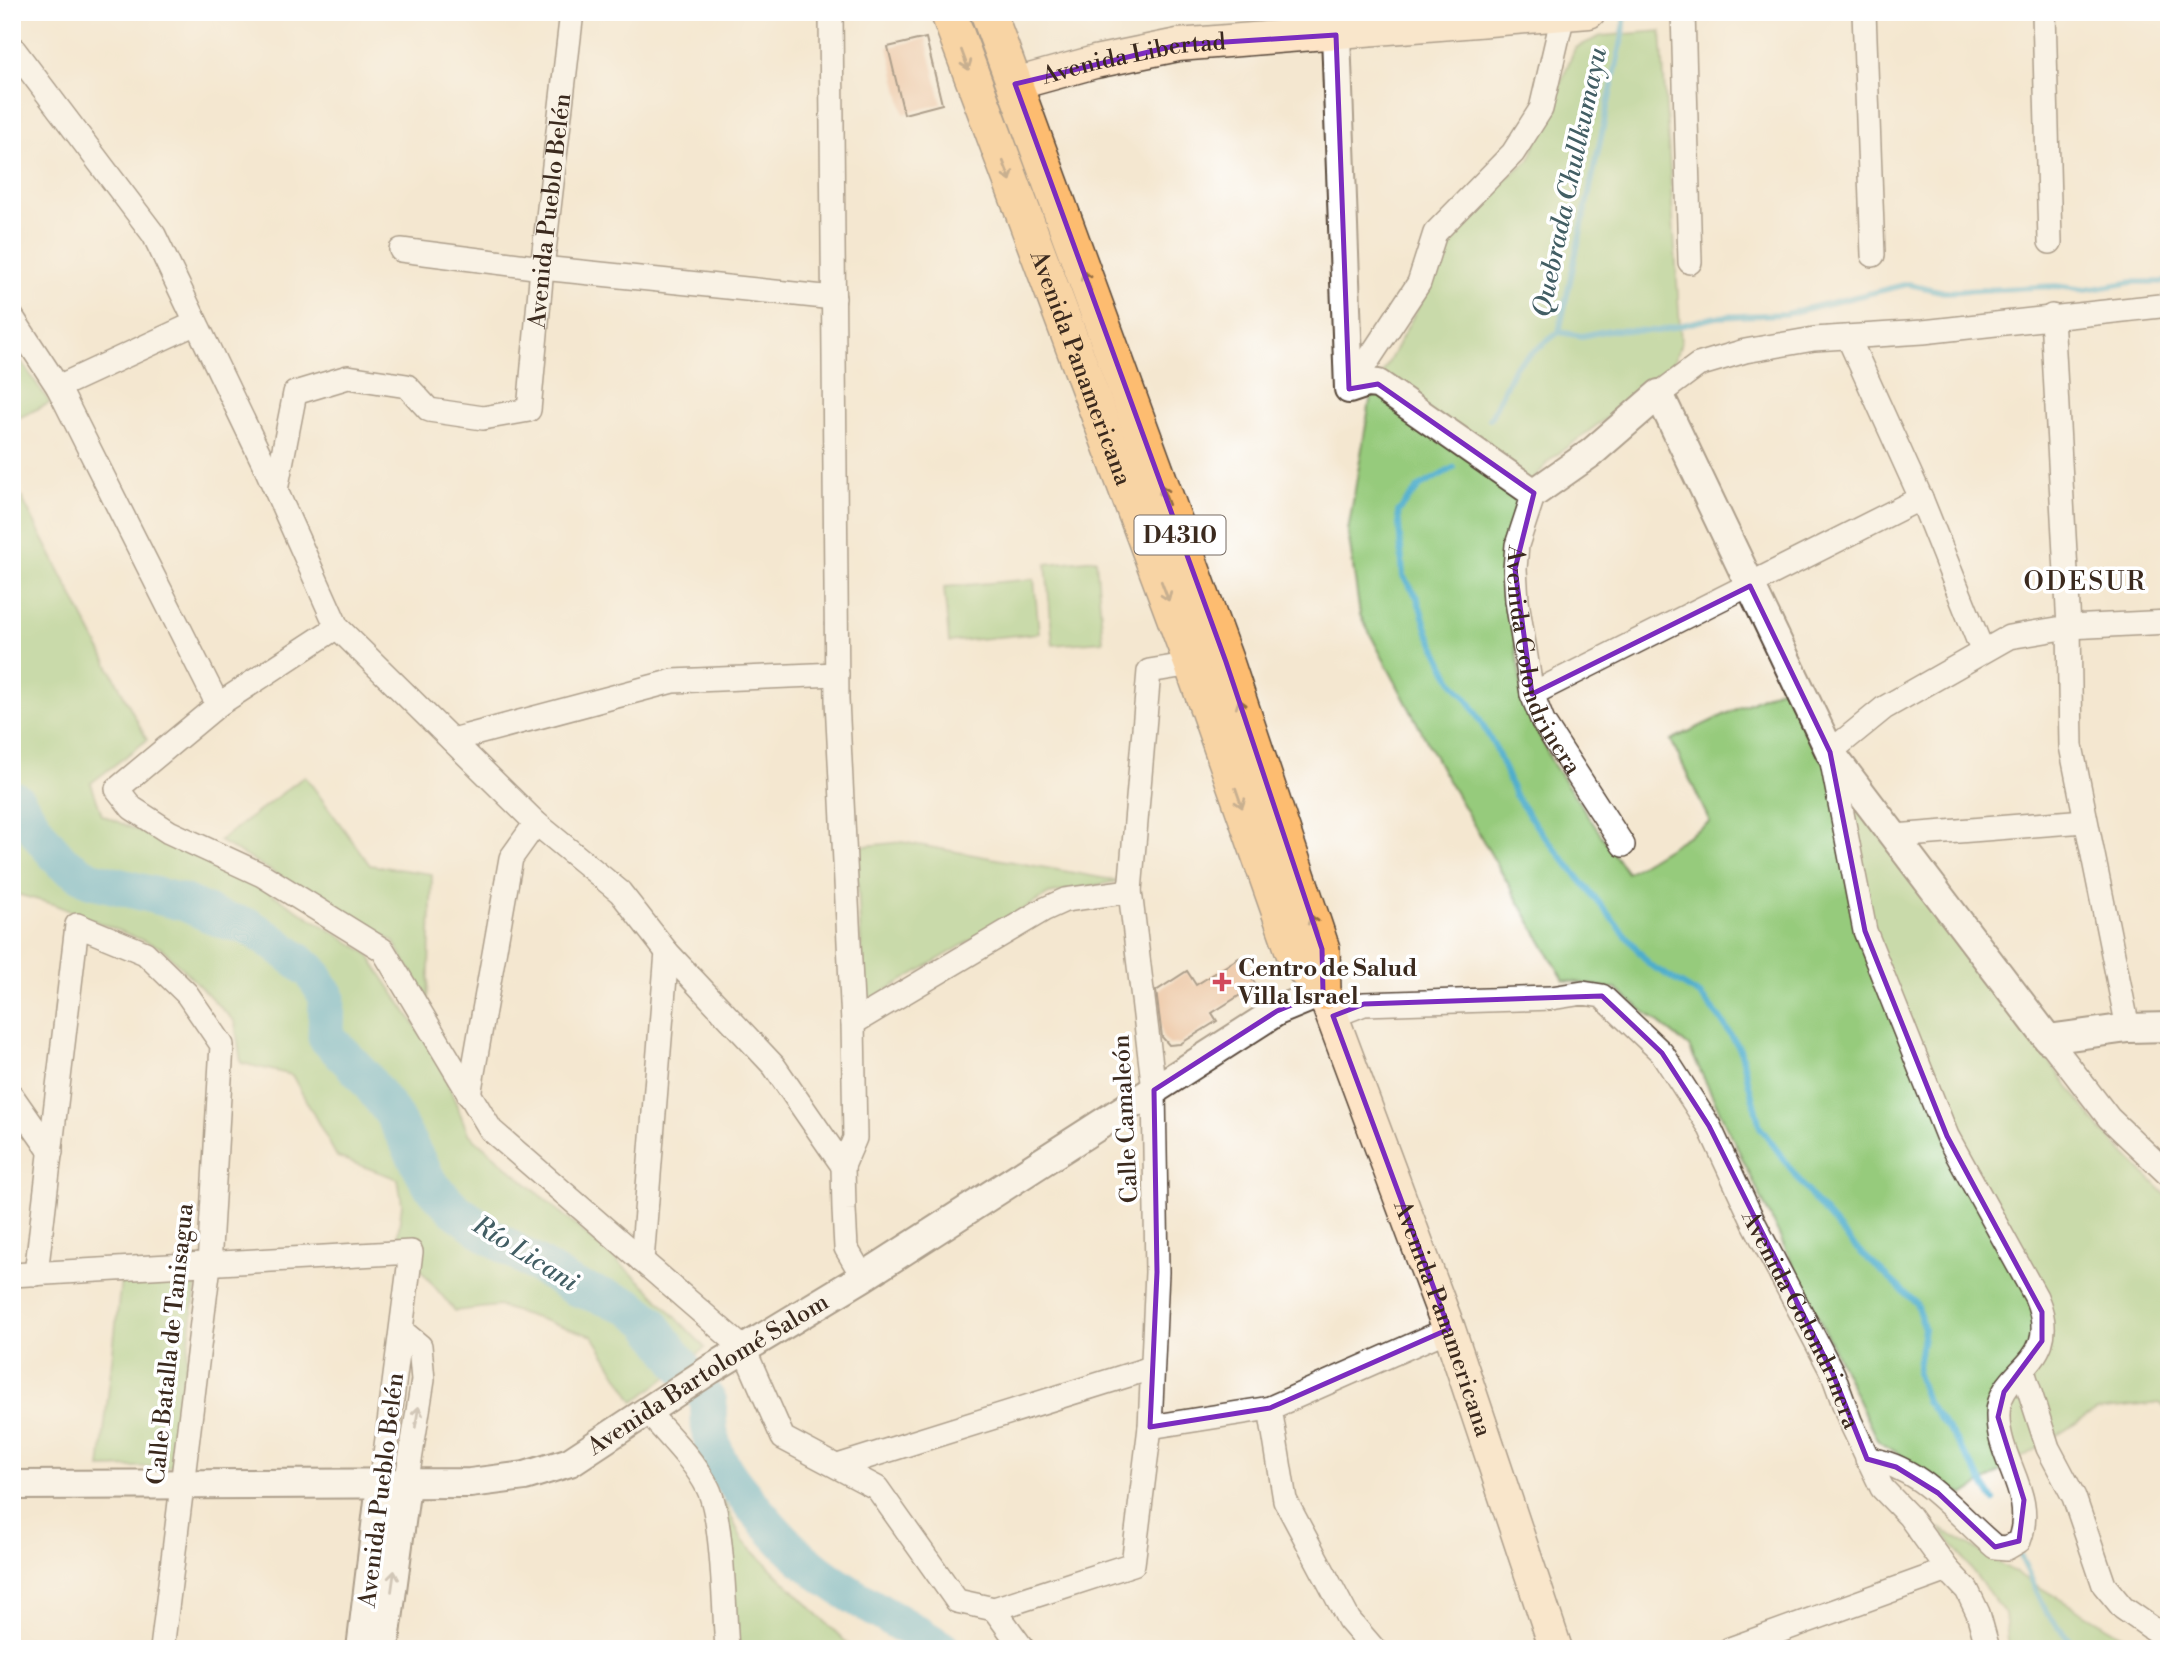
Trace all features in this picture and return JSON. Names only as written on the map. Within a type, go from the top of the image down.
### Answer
[{"type":"main road","name":"Avenida Panamericana","points":[[948,12],[1192,664],[1296,959],[1328,1004]]},
{"type":"main road","name":"Avenida Panamericana","points":[[988,12],[1226,662],[1322,948],[1328,1004],[1448,1329],[1556,1649]]},
{"type":"main road","name":"Avenida Libertad","points":[[983,107],[1017,89],[1096,62],[1178,45],[1336,23],[1579,13]]},
{"type":"street","name":"Avenida Pueblo Belén","points":[[276,490],[295,393],[348,377],[407,387],[429,410],[483,418],[529,410],[542,268],[572,12]]},
{"type":"street","points":[[831,12],[837,674],[853,1023],[855,1138],[844,1166],[846,1248],[863,1277]]},
{"type":"street","points":[[1683,12],[1690,262]]},
{"type":"street","points":[[1864,12],[1873,255]]},
{"type":"street","points":[[2045,12],[2050,242]]},
{"type":"street","points":[[1349,389],[1419,283],[1435,233],[1513,153],[1541,109],[1579,13]]},
{"type":"street","points":[[1336,23],[1349,389]]},
{"type":"street","points":[[12,47],[154,235],[276,490],[337,627],[536,823],[620,892],[667,952],[774,1066],[844,1166]]},
{"type":"street","points":[[401,250],[542,268],[834,298]]},
{"type":"street","points":[[1349,389],[1367,383],[1378,384],[1534,493],[1591,453],[1659,394],[1698,365],[1745,351],[1814,339],[1923,332],[2169,304]]},
{"type":"street","points":[[2052,316],[2069,627],[2071,746],[2128,1028]]},
{"type":"street","points":[[12,317],[58,387],[218,705]]},
{"type":"street","points":[[58,387],[196,323]]},
{"type":"street","points":[[1848,337],[1921,498],[1982,650]]},
{"type":"street","points":[[1659,394],[1830,752],[2109,1118],[2169,1174]]},
{"type":"street","name":"Avenida Golondrinera","points":[[1534,493],[1517,545],[1515,569],[1517,601],[1532,694],[1544,722],[1623,845]]},
{"type":"street","points":[[1532,694],[1921,498]]},
{"type":"street","points":[[1830,752],[1884,709],[1982,650],[2009,637],[2069,627],[2169,622]]},
{"type":"street","points":[[337,627],[218,705],[117,789],[132,808],[169,832],[262,875],[383,950],[491,1130],[744,1349],[783,1438],[877,1488],[957,1601],[994,1609],[1023,1649]]},
{"type":"street","name":"Calle Camaleón","points":[[994,1609],[1133,1564],[1150,1427],[1157,1272],[1154,1090],[1130,891],[1149,671],[1192,664]]},
{"type":"street","points":[[452,740],[673,681],[837,674]]},
{"type":"street","points":[[1830,752],[1865,931],[1947,1136],[2042,1311],[2045,1326],[2042,1341],[2023,1371],[2004,1392],[1997,1417],[2024,1500],[2023,1532],[2019,1541],[2007,1548],[1995,1546],[1938,1493],[1896,1467],[1867,1459]]},
{"type":"street","points":[[1895,836],[2085,821]]},
{"type":"street","points":[[469,1095],[511,858],[536,823]]},
{"type":"street","points":[[853,1023],[1042,910],[1065,900],[1130,891]]},
{"type":"street","name":"Calle Batalla de Tanisagua","points":[[51,1152],[77,925],[145,953],[187,994],[222,1045],[209,1265],[162,1649]]},
{"type":"street","points":[[642,1261],[667,952]]},
{"type":"street","name":"Avenida Golondrinera","points":[[1328,1004],[1551,998],[1583,993],[1602,996],[1662,1053],[1709,1126],[1754,1223],[1833,1374],[1867,1459],[1882,1488],[1909,1516],[1948,1570],[1967,1590],[1978,1613],[1988,1649]]},
{"type":"street","name":"Avenida Bartolomé Salom","points":[[12,1485],[470,1483],[524,1476],[570,1462],[680,1393],[711,1369],[863,1277],[1277,1011],[1328,1004]]},
{"type":"street","points":[[2048,1039],[2128,1028],[2169,1027]]},
{"type":"street","points":[[12,1096],[51,1152],[36,1273]]},
{"type":"street","name":"Avenida Pueblo Belén","points":[[209,1265],[411,1252],[402,1331],[420,1346],[424,1380],[394,1485],[360,1649]]},
{"type":"street","points":[[12,1275],[209,1265]]},
{"type":"street","points":[[1150,1427],[1270,1408],[1448,1329]]},
{"type":"street","points":[[838,1466],[1151,1368]]},
{"type":"street","points":[[2023,1371],[2048,1448],[2074,1497],[2104,1585],[2123,1608],[2169,1640]]},
{"type":"street","points":[[1270,1408],[1285,1500],[1349,1620],[1374,1649]]},
{"type":"street","points":[[648,1412],[693,1465],[709,1489],[715,1512],[727,1649]]},
{"type":"street","name":"Avenida Pueblo Belén","points":[[384,1649],[394,1485]]},
{"type":"street","points":[[1730,1649],[1948,1570]]},
{"type":"highlighted area","points":[[1336,35],[1349,389],[1378,384],[1534,493],[1515,569],[1532,694],[1750,586],[1830,752],[1865,931],[1894,1006],[1947,1136],[2042,1312],[2042,1341],[2004,1392],[1998,1417],[2024,1500],[2019,1541],[1995,1547],[1938,1493],[1896,1467],[1867,1459],[1833,1374],[1709,1126],[1662,1053],[1602,996],[1364,1004],[1333,1016],[1449,1329],[1270,1408],[1150,1427],[1157,1272],[1154,1090],[1277,1011],[1323,992],[1322,949],[1226,662],[1015,84],[1178,45]]},
{"type":"green space","points":[[1661,31],[1681,343],[1670,371],[1551,459],[1518,498],[1511,524],[1506,585],[1524,702],[1553,764],[1627,873],[1710,822],[1671,740],[1783,687],[1816,750],[2012,1012],[2103,1132],[2169,1198],[2169,1412],[2160,1403],[2097,1410],[1963,1495],[1877,1440],[1689,1047],[1616,989],[1564,980],[1442,770],[1360,615],[1348,531],[1371,395],[1445,257],[1481,199],[1529,160],[1575,48],[1601,36]]},
{"type":"green space","points":[[12,348],[50,403],[12,421]]},
{"type":"green space","points":[[12,479],[147,740],[91,783],[102,815],[246,878],[367,953],[438,1059],[468,1133],[647,1287],[705,1348],[634,1402],[593,1336],[498,1306],[455,1311],[397,1242],[402,1204],[398,1179],[337,1157],[292,1075],[241,1063],[235,1022],[162,948],[53,904],[12,893]]},
{"type":"green space","points":[[1096,559],[1103,641],[1053,645],[1046,564]]},
{"type":"green space","points":[[1034,579],[1039,633],[949,642],[944,587]]},
{"type":"green space","points":[[305,776],[370,865],[432,874],[428,1001],[393,941],[219,841]]},
{"type":"green space","points":[[902,842],[1119,881],[1049,894],[873,998],[865,993],[863,984],[856,847]]},
{"type":"green space","points":[[197,1278],[173,1466],[100,1468],[121,1279]]},
{"type":"green space","points":[[723,1501],[743,1541],[853,1649],[738,1649]]},
{"type":"green space","points":[[1940,1528],[2144,1649],[2009,1649],[2005,1614]]},
{"type":"building","points":[[926,38],[942,104],[904,114],[888,47]]},
{"type":"building","points":[[1239,958],[1256,985],[1212,1013],[1217,1021],[1180,1044],[1169,1045],[1162,1037],[1156,991],[1187,971],[1196,985]]},
{"type":"waterway","name":"Quebrada Chullkumayu","points":[[1490,419],[1515,366],[1559,332],[1623,35],[1625,12]]},
{"type":"waterway","points":[[1559,332],[1582,336],[1609,330],[1658,331],[1716,317],[1785,314],[1908,284],[1944,292],[2056,286],[2086,290],[2132,282],[2169,282]]},
{"type":"waterway","name":"Quebrada Chullkumayu","points":[[1453,468],[1419,487],[1398,512],[1403,576],[1417,597],[1428,632],[1451,679],[1470,703],[1496,749],[1515,795],[1537,827],[1650,965],[1700,995],[1719,1017],[1740,1049],[1760,1127],[1813,1199],[1855,1247],[1916,1303],[1924,1328],[1917,1374],[1926,1401],[1951,1433],[1994,1500]]},
{"type":"waterway","name":"Río Licani","points":[[12,800],[16,800],[63,863],[89,879],[185,903],[220,919],[250,927],[312,972],[327,997],[326,1037],[363,1075],[392,1113],[430,1184],[454,1209],[490,1236],[574,1287],[630,1306],[649,1321],[709,1402],[710,1432],[724,1468],[773,1530],[797,1554],[831,1581],[942,1649]]},
{"type":"waterway","name":"Quebrada Chullkumayu","points":[[2021,1557],[2047,1613],[2077,1649]]},
{"type":"place","name":"Centro de Salud Villa Israel","points":[[1222,982]]},
{"type":"district","name":"ODESUR","points":[[2085,581]]}]
